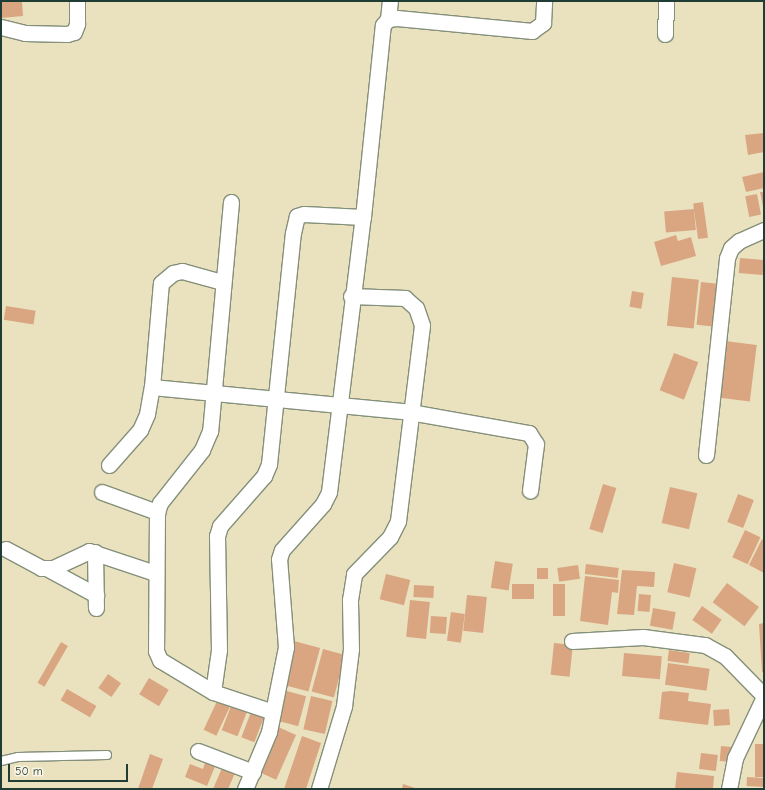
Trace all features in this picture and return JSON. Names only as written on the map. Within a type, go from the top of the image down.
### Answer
[{"type":"street","points":[[1,28],[38,34],[67,34],[74,32],[77,24],[77,1]]},
{"type":"street","points":[[245,789],[269,732],[286,647],[279,559],[282,550],[323,504],[329,492],[352,296],[363,217],[383,25],[388,19],[390,1]]},
{"type":"street","points":[[388,19],[532,31],[543,23],[544,1]]},
{"type":"street","points":[[665,34],[666,1]]},
{"type":"street","points":[[231,202],[222,282],[214,392],[207,440],[160,503],[157,512],[156,643],[160,660],[213,692],[273,712]]},
{"type":"street","points":[[213,692],[219,650],[217,536],[220,526],[264,476],[269,464],[293,233],[298,216],[304,214],[363,217]]},
{"type":"street","points":[[706,455],[728,258],[731,248],[739,240],[764,230]]},
{"type":"street","points":[[109,465],[140,430],[147,414],[152,387],[161,283],[173,273],[182,272],[222,282]]},
{"type":"street","points":[[319,789],[344,706],[352,649],[350,600],[354,574],[390,537],[398,521],[410,412],[422,325],[416,308],[405,298],[352,296]]},
{"type":"street","points":[[152,387],[410,412],[529,433],[536,444],[530,491]]},
{"type":"street","points":[[102,492],[157,512]]},
{"type":"street","points":[[6,549],[41,568],[48,569],[96,602],[95,552]]},
{"type":"street","points":[[48,569],[83,552],[95,552],[156,573]]},
{"type":"street","points":[[572,641],[643,637],[704,645],[725,656],[764,697],[735,758],[730,789]]},
{"type":"street","points":[[198,751],[253,772]]},
{"type":"lane","points":[[1,761],[18,757],[107,755]]},
{"type":"building","points":[[1,1],[22,1],[23,16],[1,18]]},
{"type":"building","points":[[764,133],[764,152],[748,155],[745,135]]},
{"type":"building","points":[[764,172],[764,188],[746,192],[742,177]]},
{"type":"building","points":[[760,192],[764,192],[764,207],[763,207]]},
{"type":"building","points":[[757,194],[761,215],[749,217],[745,196]]},
{"type":"building","points":[[703,202],[708,238],[698,239],[693,203]]},
{"type":"building","points":[[694,209],[696,230],[666,233],[664,212]]},
{"type":"building","points":[[676,235],[678,241],[691,237],[696,256],[661,266],[654,242]]},
{"type":"building","points":[[740,258],[764,260],[763,275],[739,273]]},
{"type":"building","points":[[672,277],[699,280],[694,329],[667,326]]},
{"type":"building","points":[[701,282],[720,284],[715,327],[697,325]]},
{"type":"building","points":[[632,291],[644,293],[641,309],[629,307]]},
{"type":"building","points":[[6,306],[36,311],[33,325],[4,320]]},
{"type":"building","points":[[725,341],[757,345],[750,401],[718,398]]},
{"type":"building","points":[[674,353],[698,362],[684,400],[660,390]]},
{"type":"building","points":[[603,484],[616,488],[603,533],[589,529]]},
{"type":"building","points":[[670,487],[697,493],[689,529],[662,523]]},
{"type":"building","points":[[738,494],[754,500],[743,528],[727,522]]},
{"type":"building","points":[[745,530],[760,537],[748,564],[732,557]]},
{"type":"building","points":[[762,539],[764,540],[764,573],[749,565]]},
{"type":"building","points":[[495,561],[513,564],[509,590],[491,588]]},
{"type":"building","points":[[674,563],[696,568],[690,597],[667,592]]},
{"type":"building","points":[[586,564],[619,568],[618,578],[585,574]]},
{"type":"building","points":[[578,565],[580,579],[559,582],[557,568]]},
{"type":"building","points":[[537,568],[548,568],[548,579],[537,579]]},
{"type":"building","points":[[622,570],[655,572],[654,587],[637,586],[634,615],[617,614]]},
{"type":"building","points":[[386,574],[410,580],[404,605],[380,599]]},
{"type":"building","points":[[585,576],[619,580],[618,593],[612,592],[608,625],[580,621]]},
{"type":"building","points":[[727,583],[759,607],[745,626],[713,602]]},
{"type":"building","points":[[512,584],[534,584],[534,599],[512,599]]},
{"type":"building","points":[[553,584],[565,584],[565,616],[553,616]]},
{"type":"building","points":[[414,585],[434,586],[433,598],[413,597]]},
{"type":"building","points":[[639,594],[651,595],[649,612],[638,611]]},
{"type":"building","points":[[467,595],[487,597],[483,633],[463,631]]},
{"type":"building","points":[[410,600],[430,602],[426,639],[406,637]]},
{"type":"building","points":[[702,606],[722,620],[712,634],[692,620]]},
{"type":"building","points":[[653,608],[676,612],[673,630],[650,626]]},
{"type":"building","points":[[451,612],[465,614],[461,643],[447,641]]},
{"type":"building","points":[[431,616],[447,617],[446,634],[430,633]]},
{"type":"building","points":[[764,623],[764,672],[762,672],[759,624]]},
{"type":"building","points":[[294,641],[320,648],[308,691],[282,684]]},
{"type":"building","points":[[61,642],[68,646],[44,687],[38,683]]},
{"type":"building","points":[[554,643],[573,645],[570,677],[551,675]]},
{"type":"building","points":[[323,649],[345,655],[334,697],[312,692]]},
{"type":"building","points":[[669,650],[690,653],[688,664],[667,661]]},
{"type":"building","points":[[624,653],[662,656],[660,679],[622,676]]},
{"type":"building","points":[[668,663],[710,669],[707,691],[665,685]]},
{"type":"building","points":[[108,674],[121,683],[111,697],[98,688]]},
{"type":"building","points":[[149,678],[169,690],[159,706],[139,694]]},
{"type":"building","points":[[67,689],[96,706],[90,717],[60,700]]},
{"type":"building","points":[[283,690],[306,696],[298,726],[275,720]]},
{"type":"building","points":[[671,691],[689,693],[688,701],[711,704],[708,725],[659,719],[662,692]]},
{"type":"building","points":[[311,696],[332,701],[325,734],[303,729]]},
{"type":"building","points":[[218,699],[231,705],[216,736],[204,730]]},
{"type":"building","points":[[231,706],[247,712],[238,736],[222,730]]},
{"type":"building","points":[[729,709],[730,725],[714,726],[713,710]]},
{"type":"building","points":[[251,712],[264,717],[254,742],[241,737]]},
{"type":"building","points":[[276,726],[296,735],[276,780],[256,771]]},
{"type":"building","points":[[302,736],[321,743],[306,789],[284,789]]},
{"type":"building","points":[[755,744],[764,744],[764,777],[755,777]]},
{"type":"building","points":[[721,746],[732,747],[731,762],[720,761]]},
{"type":"building","points":[[701,753],[718,755],[716,771],[699,769]]},
{"type":"building","points":[[150,754],[163,759],[152,789],[138,789]]},
{"type":"building","points":[[206,760],[216,764],[207,786],[185,777],[190,764],[203,769]]},
{"type":"building","points":[[222,768],[235,773],[228,789],[213,789]]},
{"type":"building","points":[[677,772],[714,776],[713,789],[675,789]]},
{"type":"building","points":[[747,777],[764,778],[764,787],[747,786]]},
{"type":"building","points":[[403,784],[418,789],[402,789]]}]
